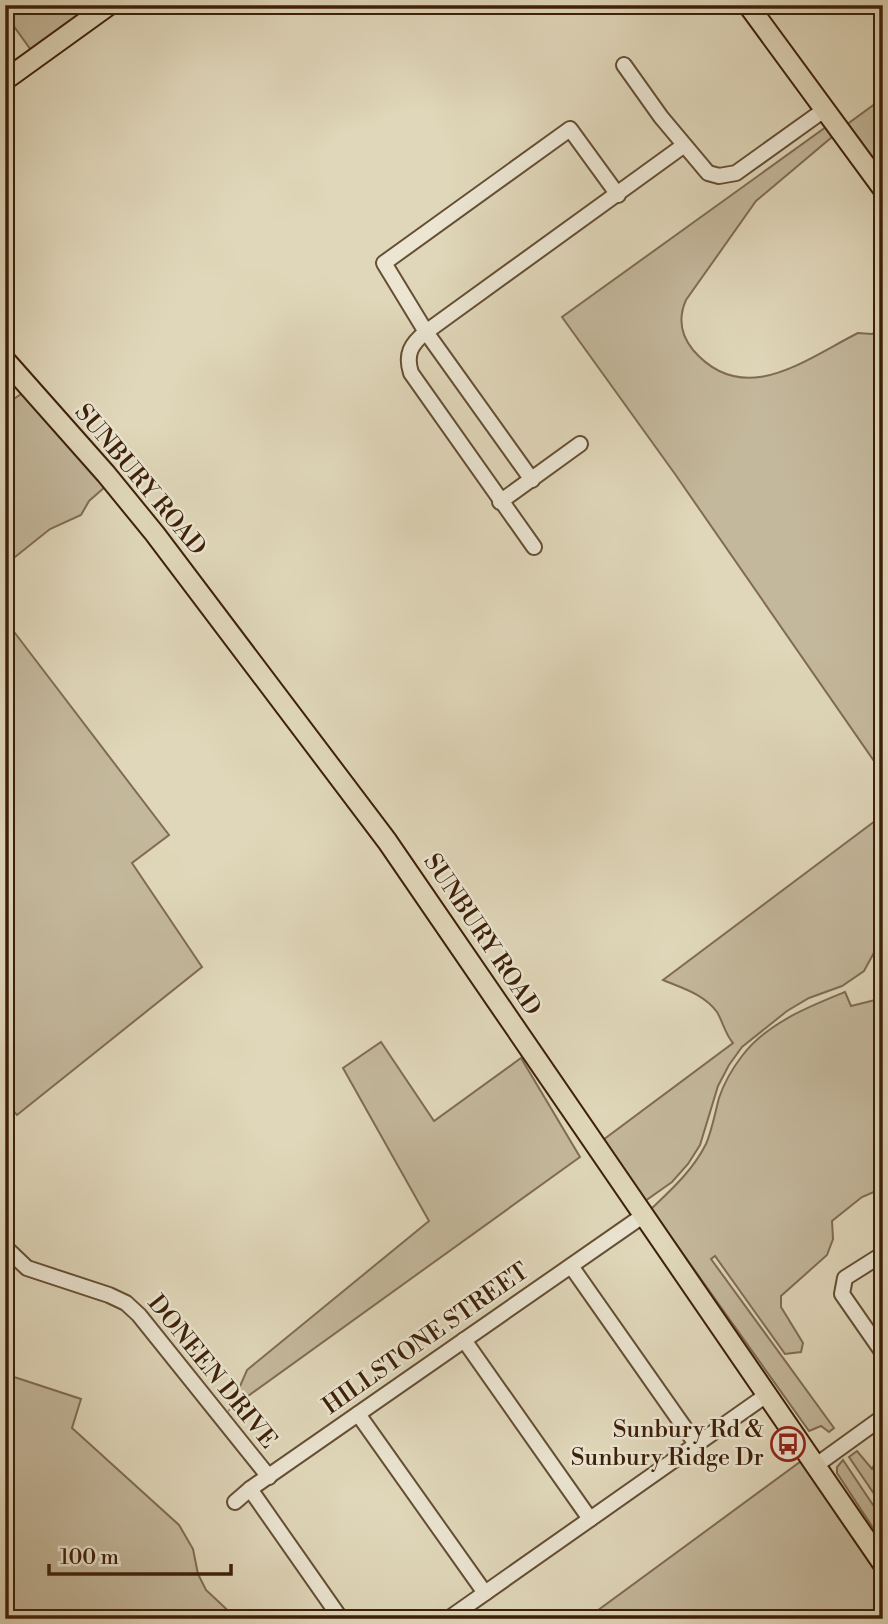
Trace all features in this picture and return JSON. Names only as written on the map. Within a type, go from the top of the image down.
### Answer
[{"type":"main road","points":[[5,80],[109,5]]},
{"type":"main road","points":[[748,5],[883,189]]},
{"type":"main road","name":"SUNBURY ROAD","points":[[5,360],[137,511],[274,688],[387,841],[883,1564]]},
{"type":"street","points":[[624,65],[684,146],[708,173],[719,176],[736,173],[824,110]]},
{"type":"street","points":[[532,480],[426,332],[384,262],[569,129],[618,195]]},
{"type":"street","points":[[534,547],[411,373],[407,360],[410,348],[426,332],[684,146]]},
{"type":"street","points":[[500,502],[580,444]]},
{"type":"street","name":"HILLSTONE STREET","points":[[235,1502],[644,1215]]},
{"type":"street","name":"DONEEN DRIVE","points":[[5,1247],[27,1268],[126,1303],[139,1315],[269,1477]]},
{"type":"street","points":[[883,1254],[845,1279],[842,1286],[846,1301],[883,1353]]},
{"type":"street","points":[[571,1266],[696,1444]]},
{"type":"street","points":[[464,1340],[590,1518]]},
{"type":"street","points":[[448,1619],[768,1394]]},
{"type":"street","points":[[358,1414],[485,1593]]},
{"type":"street","points":[[816,1465],[883,1417]]},
{"type":"street","points":[[250,1489],[341,1619]]},
{"type":"shaded area","points":[[5,5],[93,5],[31,50],[5,14]]},
{"type":"shaded area","points":[[883,98],[883,182],[842,128]]},
{"type":"shaded area","points":[[826,127],[832,137],[756,201],[686,300],[682,326],[685,338],[693,350],[713,367],[733,376],[753,378],[796,366],[858,333],[872,334],[883,327],[883,774],[675,474],[562,317]]},
{"type":"shaded area","points":[[24,392],[105,487],[89,501],[81,515],[50,529],[5,565],[5,405]]},
{"type":"shaded area","points":[[5,620],[169,835],[132,863],[202,967],[17,1115],[5,1102]]},
{"type":"shaded area","points":[[883,815],[883,936],[864,971],[842,986],[809,998],[787,1011],[742,1047],[718,1086],[700,1145],[672,1182],[645,1201],[603,1140],[733,1043],[712,1006],[692,992],[663,980]]},
{"type":"shaded area","points":[[845,992],[851,1006],[883,998],[883,1188],[862,1197],[832,1221],[833,1239],[827,1255],[781,1296],[781,1307],[803,1343],[801,1352],[785,1354],[715,1256],[711,1259],[834,1428],[829,1432],[821,1426],[809,1431],[651,1209],[682,1179],[701,1153],[708,1139],[723,1087],[752,1044],[789,1017]]},
{"type":"shaded area","points":[[381,1042],[434,1121],[521,1058],[580,1157],[230,1409],[247,1370],[429,1221],[343,1068]]},
{"type":"shaded area","points":[[5,1374],[81,1399],[72,1428],[179,1525],[193,1549],[198,1574],[206,1590],[237,1619],[5,1619]]},
{"type":"shaded area","points":[[883,1447],[883,1507],[849,1457],[857,1451],[872,1469]]},
{"type":"shaded area","points":[[804,1459],[883,1576],[883,1619],[586,1619]]},
{"type":"shaded area","points":[[843,1460],[883,1520],[883,1543],[837,1473],[837,1467]]},
{"type":"place","name":"Sunbury Rd & Sunbury Ridge Dr","points":[[788,1444]]}]
